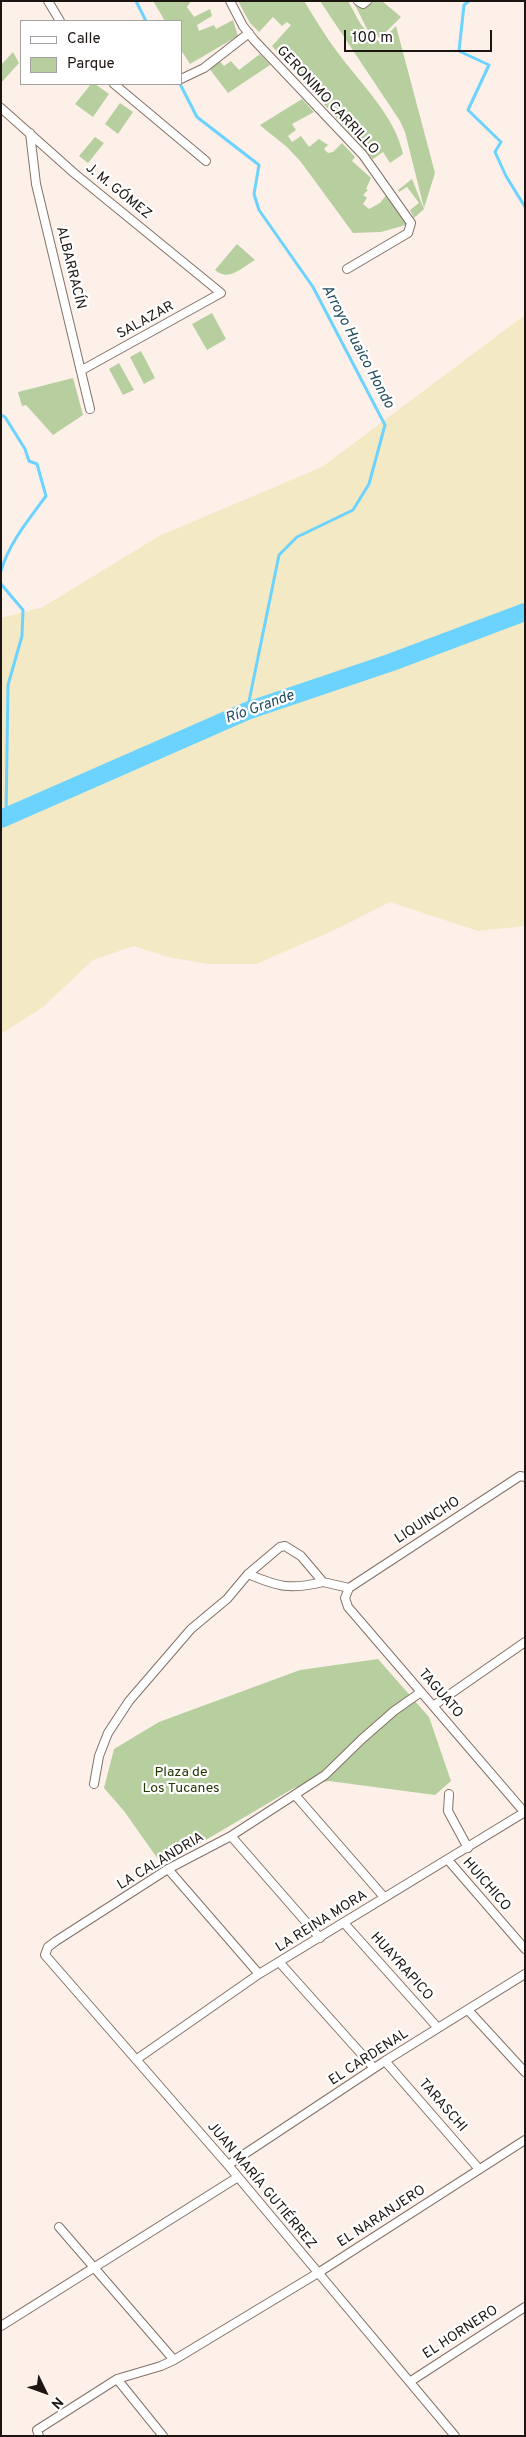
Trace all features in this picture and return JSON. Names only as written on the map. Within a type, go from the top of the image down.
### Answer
[{"type":"street","points":[[48,1],[59,20]]},
{"type":"street","name":"GERONIMO CARRILLO","points":[[230,1],[249,33],[363,155],[411,223],[408,234],[347,269]]},
{"type":"street","points":[[358,1],[363,4],[367,1]]},
{"type":"street","points":[[182,79],[204,68],[249,33]]},
{"type":"street","points":[[115,85],[206,162]]},
{"type":"street","name":"J. M. GÓMEZ","points":[[1,108],[221,293]]},
{"type":"street","name":"ALBARRACÍN","points":[[30,133],[36,184],[82,370],[90,410]]},
{"type":"street","name":"SALAZAR","points":[[82,370],[221,293]]},
{"type":"street","name":"LIQUINCHO","points":[[348,1588],[522,1476]]},
{"type":"street","points":[[94,1784],[99,1756],[108,1733],[129,1701],[192,1629],[227,1599],[248,1574],[280,1547],[285,1546],[301,1556],[323,1582]]},
{"type":"street","points":[[248,1574],[277,1586],[303,1587],[323,1582],[348,1588]]},
{"type":"street","name":"TAGUATO","points":[[348,1588],[345,1598],[348,1607],[524,1812]]},
{"type":"street","points":[[433,1706],[525,1642]]},
{"type":"street","name":"LA CALANDRIA","points":[[45,1955],[48,1947],[56,1941],[168,1869],[230,1836],[325,1776],[394,1710],[421,1692]]},
{"type":"street","name":"HUICHICO","points":[[449,1794],[448,1811],[468,1848]]},
{"type":"street","points":[[295,1795],[384,1897]]},
{"type":"street","name":"LA REINA MORA","points":[[137,2059],[259,1974],[280,1963],[524,1812]]},
{"type":"street","points":[[230,1836],[320,1938]]},
{"type":"street","name":"HUICHICO","points":[[448,1860],[525,1949]]},
{"type":"street","points":[[168,1869],[259,1974]]},
{"type":"street","name":"HUAYRAPICO","points":[[344,1923],[438,2028]]},
{"type":"street","name":"JUAN MARÍA GUTIÉRREZ","points":[[45,1955],[228,2165],[411,2381],[455,2436]]},
{"type":"street","points":[[280,1963],[374,2068]]},
{"type":"street","name":"EL CARDENAL","points":[[228,2165],[374,2068],[525,1974]]},
{"type":"street","points":[[468,2010],[525,2072]]},
{"type":"street","name":"TARASCHI","points":[[385,2061],[479,2169]]},
{"type":"street","name":"EL NARANJERO","points":[[39,2436],[36,2430],[117,2379],[161,2366],[174,2360],[318,2273],[525,2140]]},
{"type":"street","points":[[1,2326],[238,2177]]},
{"type":"street","points":[[59,2227],[174,2360]]},
{"type":"street","name":"EL HORNERO","points":[[411,2381],[525,2307]]},
{"type":"street","points":[[117,2379],[163,2436]]},
{"type":"green space","points":[[153,1],[191,1],[187,7],[194,17],[210,9],[212,16],[197,25],[199,31],[214,25],[216,29],[233,20],[238,36],[190,64],[182,52],[182,20],[164,20]]},
{"type":"green space","points":[[238,1],[304,1],[334,47],[385,114],[399,140],[403,154],[390,163],[383,152],[373,159],[272,46],[291,25],[287,22],[282,26],[273,17],[259,32],[250,23]]},
{"type":"green space","points":[[320,1],[348,1],[364,29],[380,42],[396,26],[435,173],[424,208],[405,132],[400,121]]},
{"type":"green space","points":[[373,1],[382,1],[401,17],[380,38],[367,29],[354,3],[359,6]]},
{"type":"green space","points":[[13,52],[19,63],[1,83],[1,65]]},
{"type":"green space","points":[[260,54],[270,65],[228,93],[205,63],[215,56],[224,66],[231,61],[239,70]]},
{"type":"green space","points":[[90,85],[96,85],[109,94],[93,117],[75,104]]},
{"type":"green space","points":[[302,99],[314,112],[292,124],[296,130],[288,136],[292,142],[301,136],[309,147],[319,139],[328,145],[324,149],[328,153],[333,152],[342,143],[355,157],[352,161],[371,178],[366,189],[368,190],[363,195],[367,198],[363,204],[369,209],[380,203],[387,194],[409,224],[381,232],[353,233],[301,162],[287,147],[260,125]]},
{"type":"green space","points":[[120,103],[133,112],[118,134],[105,124]]},
{"type":"green space","points":[[95,137],[104,143],[88,163],[79,156]]},
{"type":"green space","points":[[412,179],[424,209],[414,218],[410,210],[419,203],[407,187],[399,192],[398,190]]},
{"type":"green space","points":[[237,244],[255,260],[230,274],[225,275],[215,270]]},
{"type":"green space","points":[[212,313],[226,339],[207,350],[192,324]]},
{"type":"green space","points":[[141,351],[155,378],[144,384],[130,357]]},
{"type":"green space","points":[[119,363],[134,390],[123,395],[109,369]]},
{"type":"green space","points":[[73,378],[83,415],[53,435],[26,405],[22,406],[18,392]]},
{"type":"green space","name":"Plaza de Los Tucanes","points":[[378,1659],[429,1717],[451,1781],[435,1795],[329,1781],[294,1788],[204,1841],[160,1862],[124,1811],[104,1788],[114,1749],[159,1722],[300,1670]]},
{"type":"sand","points":[[525,315],[525,926],[478,931],[390,902],[341,927],[256,964],[208,964],[168,957],[134,946],[93,960],[43,1007],[1,1034],[1,618],[43,607],[159,536],[322,467]]},
{"type":"waterway","name":"Arroyo Huaico Hondo","points":[[136,1],[146,20]]},
{"type":"waterway","points":[[469,1],[464,5],[459,51],[489,65],[468,110],[501,142],[495,152],[506,176],[525,207]]},
{"type":"waterway","name":"Arroyo Huaico Hondo","points":[[181,85],[197,117],[259,165],[254,194],[259,210],[313,287],[385,425],[369,484],[353,510],[297,537],[279,555],[247,711]]},
{"type":"waterway","name":"Arroyo Huaico Hondo","points":[[1,415],[5,417],[25,449],[29,461],[37,464],[46,496],[14,541],[1,571]]},
{"type":"waterway","name":"Arroyo Huaico Hondo","points":[[1,584],[23,610],[22,636],[8,685],[6,816]]},
{"type":"waterway","name":"Río Grande","points":[[1,819],[247,711],[392,662],[525,612]]}]
